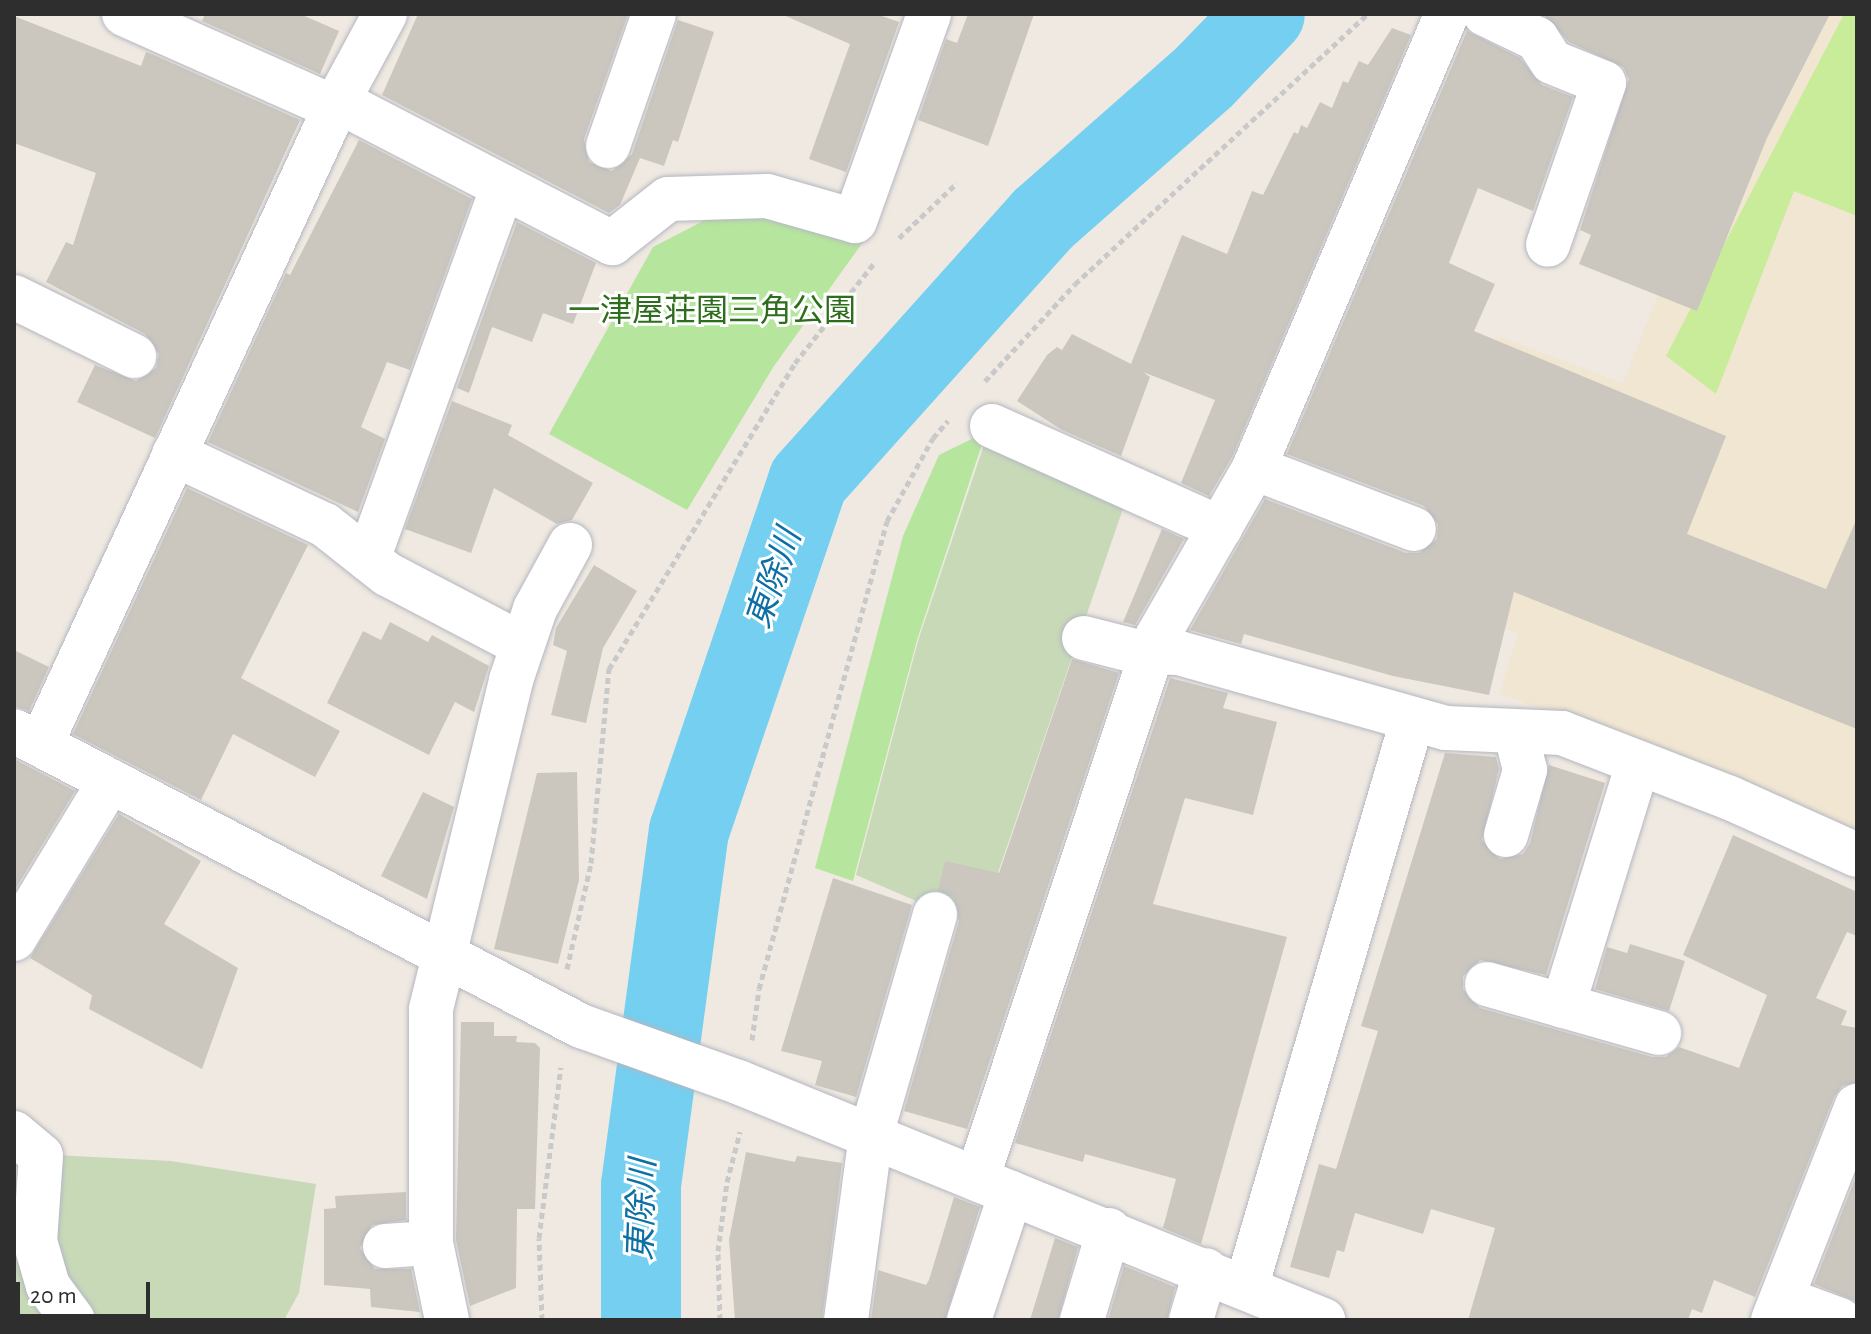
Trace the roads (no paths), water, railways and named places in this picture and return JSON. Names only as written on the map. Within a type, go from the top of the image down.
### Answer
[{"type":"street","points":[[124,14],[336,104],[612,243],[668,199],[767,196],[855,221],[929,14]]},
{"type":"street","points":[[385,14],[336,104],[174,454],[27,737],[572,1021],[743,1084],[1109,1230],[1323,1320]]},
{"type":"street","points":[[608,146],[654,14]]},
{"type":"street","points":[[969,1320],[994,1186],[1152,652],[1254,468],[1447,14]]},
{"type":"street","points":[[1485,14],[1537,39],[1552,62],[1604,83],[1548,245]]},
{"type":"street","points":[[368,559],[503,187]]},
{"type":"street","points":[[14,297],[134,356]]},
{"type":"street","points":[[973,412],[1220,528]]},
{"type":"street","points":[[174,454],[325,525],[387,574],[523,645]]},
{"type":"street","points":[[1254,468],[1414,529]]},
{"type":"street","points":[[447,1320],[431,1243],[431,1009],[523,645],[535,609],[570,545]]},
{"type":"street","points":[[1084,638],[1152,652],[1179,653],[1412,721],[1516,733],[1562,733],[1857,855]]},
{"type":"street","points":[[1246,1288],[1412,721]]},
{"type":"street","points":[[1506,835],[1525,770],[1516,733]]},
{"type":"street","points":[[1563,1006],[1638,763]]},
{"type":"street","points":[[14,939],[110,781]]},
{"type":"street","points":[[846,1320],[871,1135],[935,914]]},
{"type":"street","points":[[1487,984],[1659,1033]]},
{"type":"street","points":[[1840,1320],[1778,1310],[1857,1106]]},
{"type":"street","points":[[14,1133],[41,1156],[35,1241],[48,1286],[73,1320]]},
{"type":"street","points":[[1082,1320],[1109,1230]]},
{"type":"street","points":[[385,1246],[431,1243]]},
{"type":"street","points":[[1191,1320],[1206,1270]]},
{"type":"waterway","name":"東除川","points":[[641,1320],[641,1185],[689,831],[808,481],[1043,219],[1205,76],[1265,14]]},
{"type":"park label","name":"一津屋荘園三角公園","points":[[712,311]]}]
